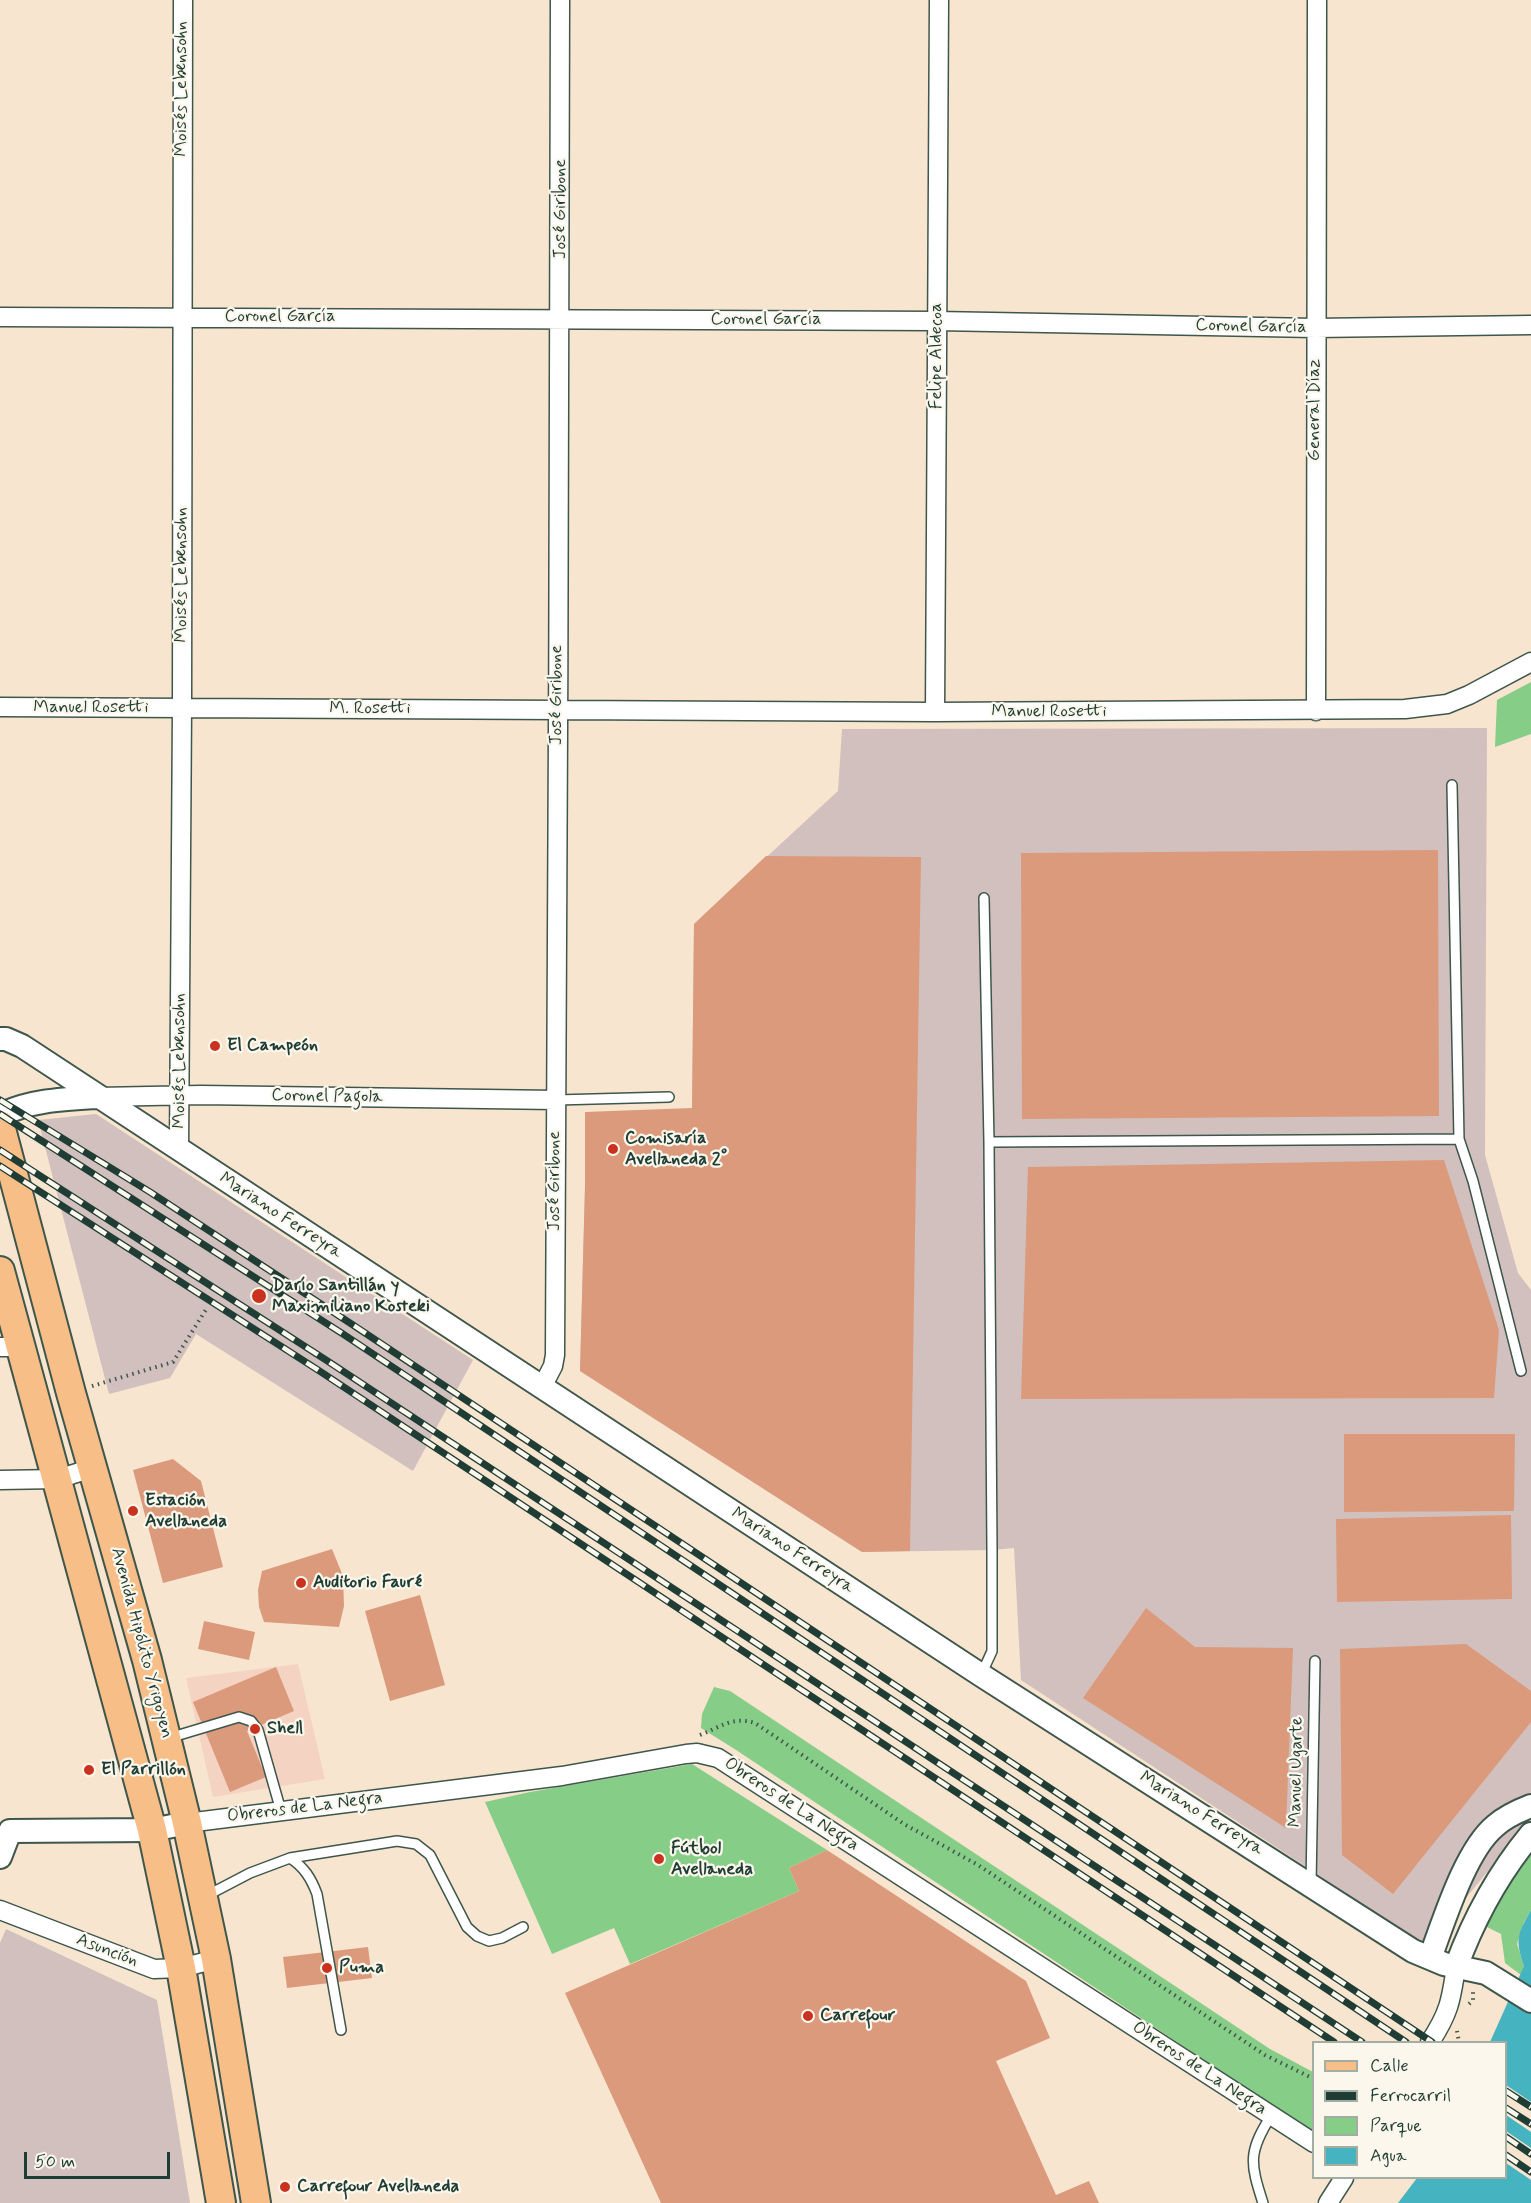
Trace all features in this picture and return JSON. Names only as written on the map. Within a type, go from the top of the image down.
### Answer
[{"type":"main road","name":"Avenida Hipólito Yrigoyen","points":[[0,1125],[71,1393],[144,1649],[188,1823],[216,1959],[256,2203]]},
{"type":"main road","name":"Avenida Hipólito Yrigoyen","points":[[0,1271],[10,1347],[58,1479],[152,1830],[181,1968],[221,2203]]},
{"type":"street","name":"Moisés Lebensohn","points":[[179,1150],[183,0]]},
{"type":"street","name":"José Giribone","points":[[542,1387],[554,1366],[555,1355],[561,319],[560,0]]},
{"type":"street","name":"Felipe Aldecoa","points":[[935,712],[939,0]]},
{"type":"street","name":"General Díaz","points":[[1316,711],[1317,0]]},
{"type":"street","name":"Coronel García","points":[[0,316],[937,321],[1315,328],[1531,325]]},
{"type":"street","name":"Manuel Rosetti","points":[[557,710],[935,712],[1415,709],[1447,704],[1531,662]]},
{"type":"street","name":"Manuel Rosetti","points":[[0,707],[182,708]]},
{"type":"street","name":"M. Rosetti","points":[[182,708],[557,710]]},
{"type":"street","name":"Mariano Ferreyra","points":[[0,1039],[6,1039],[22,1046],[981,1675],[1413,1951],[1456,1967],[1486,1973],[1531,2001]]},
{"type":"street","name":"Coronel Pagola","points":[[98,1097],[180,1095],[556,1100]]},
{"type":"street","points":[[0,1115],[24,1105],[44,1101],[98,1097]]},
{"type":"street","points":[[0,1480],[58,1479],[92,1468]]},
{"type":"street","name":"Obreros de La Negra","points":[[5,1831],[152,1830],[188,1823],[562,1776],[697,1753],[718,1758],[1312,2142]]},
{"type":"street","points":[[1430,1958],[1472,1857],[1494,1826],[1516,1812],[1531,1806]]},
{"type":"street","points":[[1431,2041],[1450,2006],[1456,1967],[1475,1918],[1527,1839],[1510,1824],[1502,1823],[1494,1826]]},
{"type":"street","points":[[0,1857],[5,1831]]},
{"type":"street","name":"Asunción","points":[[0,1910],[154,1969],[181,1968],[216,1959]]},
{"type":"street","points":[[1328,2203],[1343,2179]]},
{"type":"lane","points":[[1452,785],[1459,1139],[1473,1181],[1521,1371]]},
{"type":"lane","points":[[981,1675],[992,1651],[989,1143],[984,898]]},
{"type":"lane","points":[[556,1100],[669,1097]]},
{"type":"lane","points":[[989,1143],[1459,1139]]},
{"type":"lane","name":"Manuel Ugarte","points":[[1311,1884],[1315,1660]]},
{"type":"lane","points":[[166,1739],[239,1717],[251,1721],[258,1730],[281,1812]]},
{"type":"lane","points":[[202,1897],[250,1873],[290,1858],[397,1841],[416,1844],[430,1855],[467,1927],[477,1936],[489,1941],[502,1938],[523,1928]]},
{"type":"lane","points":[[290,1858],[301,1865],[311,1879],[317,1894],[341,2030]]},
{"type":"lane","points":[[1263,2203],[1252,2160],[1258,2137],[1271,2116]]},
{"type":"path","points":[[71,1393],[173,1362],[207,1308]]},
{"type":"path","points":[[693,1739],[734,1720],[743,1719],[755,1723],[904,1824],[978,1865],[1264,2055],[1312,2078]]},
{"type":"shaded area","points":[[1487,728],[1485,1155],[1518,1273],[1531,1290],[1531,1818],[1427,1946],[1021,1680],[1014,1548],[862,1552],[580,1371],[585,1186],[692,1108],[694,924],[838,791],[842,729]]},
{"type":"shaded area","points":[[96,1114],[473,1360],[413,1471],[196,1334],[170,1378],[109,1394],[38,1120]]},
{"type":"shaded area","name":"Shell","points":[[298,1664],[325,1779],[213,1797],[186,1678]]},
{"type":"shaded area","points":[[6,1929],[157,2000],[190,2203],[0,2203],[0,1943]]},
{"type":"green space","points":[[1531,682],[1531,734],[1495,747],[1497,700]]},
{"type":"green space","points":[[714,1687],[730,1691],[1270,2049],[1312,2071],[1312,2131],[701,1728],[702,1714]]},
{"type":"green space","name":"Fútbol Avellaneda","points":[[692,1764],[827,1850],[789,1868],[799,1891],[630,1964],[614,1928],[552,1954],[485,1802]]},
{"type":"green space","points":[[1531,1849],[1531,1910],[1524,1922],[1517,1944],[1524,1966],[1521,1975],[1505,1963],[1501,1934],[1483,1925]]},
{"type":"water","points":[[1531,1910],[1531,2203],[1398,2203],[1416,2179],[1507,2179],[1507,2041],[1490,2041],[1524,1966],[1519,1949],[1519,1937]]},
{"type":"pier","points":[[1507,2086],[1531,2102],[1531,2132],[1507,2116]]},
{"type":"pier","points":[[1507,2132],[1531,2148],[1531,2180],[1507,2164]]},
{"type":"building","points":[[1438,850],[1439,1116],[1022,1119],[1021,853]]},
{"type":"building","points":[[766,856],[921,857],[910,1551],[862,1552],[580,1371],[585,1112],[692,1108],[694,924]]},
{"type":"building","points":[[1444,1160],[1499,1330],[1494,1398],[1021,1399],[1028,1167]]},
{"type":"building","points":[[1344,1434],[1515,1434],[1514,1511],[1344,1512]]},
{"type":"building","points":[[173,1459],[201,1481],[223,1567],[163,1583],[133,1470]]},
{"type":"building","points":[[1511,1515],[1512,1599],[1337,1602],[1336,1519]]},
{"type":"building","name":"Auditorio Fauré","points":[[332,1549],[343,1576],[344,1606],[339,1627],[264,1622],[259,1607],[258,1590],[262,1571]]},
{"type":"building","points":[[420,1595],[445,1685],[390,1701],[365,1611]]},
{"type":"building","points":[[1146,1608],[1195,1647],[1293,1648],[1286,1828],[1083,1698]]},
{"type":"building","points":[[204,1621],[255,1632],[249,1660],[198,1649]]},
{"type":"building","points":[[1466,1644],[1531,1691],[1531,1722],[1393,1894],[1342,1855],[1340,1649]]},
{"type":"building","points":[[276,1667],[294,1711],[247,1731],[266,1777],[230,1792],[193,1702]]},
{"type":"building","name":"Carrefour","points":[[827,1850],[1026,1981],[1050,2038],[996,2061],[1056,2195],[1089,2181],[1099,2203],[661,2203],[565,1993],[799,1891],[789,1868]]},
{"type":"building","name":"Puma","points":[[368,1947],[372,1978],[287,1988],[283,1957]]},
{"type":"railway","points":[[0,1100],[150,1192],[353,1325],[1430,2041]]},
{"type":"railway","points":[[0,1114],[343,1334],[1404,2041]]},
{"type":"railway","points":[[0,1150],[326,1360],[1360,2041]]},
{"type":"railway","points":[[0,1166],[318,1370],[1332,2041]]},
{"type":"railway","points":[[1507,2092],[1531,2107]]},
{"type":"railway","points":[[1507,2109],[1531,2124]]},
{"type":"railway","points":[[1507,2138],[1531,2154]]},
{"type":"railway","points":[[1507,2156],[1531,2172]]},
{"type":"place","name":"El Campeón","points":[[215,1046]]},
{"type":"place","name":"Comisaría Avellaneda 2°","points":[[613,1149]]},
{"type":"place","name":"Darío Santillán y Maximiliano Kosteki","points":[[259,1296]]},
{"type":"place","name":"Estación Avellaneda","points":[[133,1511]]},
{"type":"place","name":"Auditorio Fauré","points":[[301,1583]]},
{"type":"place","name":"Shell","points":[[255,1729]]},
{"type":"place","name":"El Parrillón","points":[[89,1770]]},
{"type":"place","name":"Fútbol Avellaneda","points":[[659,1859]]},
{"type":"place","name":"Puma","points":[[327,1968]]},
{"type":"place","name":"Carrefour","points":[[808,2016]]},
{"type":"place","name":"Carrefour Avellaneda","points":[[285,2187]]}]
